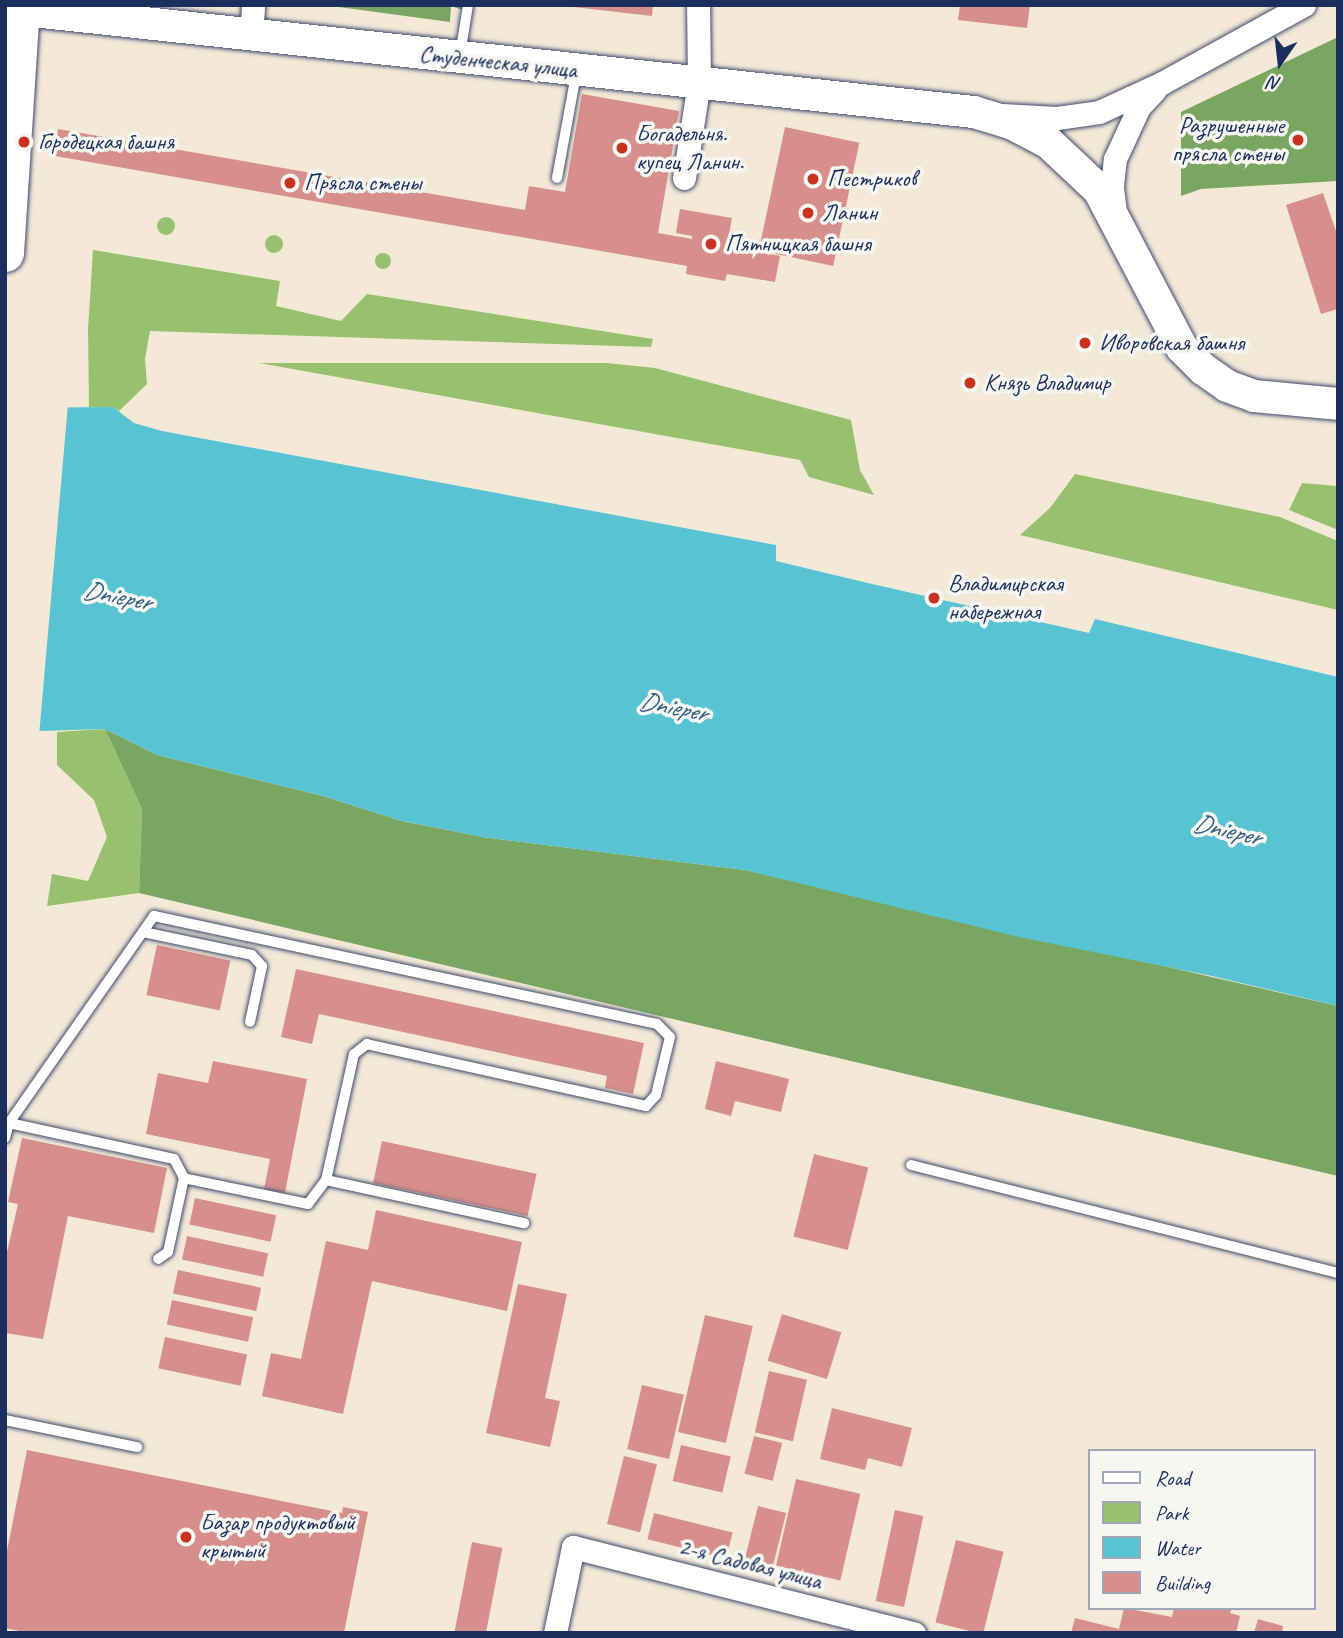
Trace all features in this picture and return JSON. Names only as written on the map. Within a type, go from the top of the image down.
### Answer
[{"type":"main road","name":"Студенческая улица","points":[[16,8],[252,21],[460,58],[974,112],[1013,124],[1049,143],[1099,190],[1115,217]]},
{"type":"main road","points":[[6,251],[16,8]]},
{"type":"main road","points":[[1115,217],[1182,348],[1203,369],[1227,386],[1254,396],[1338,404]]},
{"type":"street","points":[[684,178],[699,82],[698,5]]},
{"type":"street","name":"Студенческая улица","points":[[974,112],[1057,118],[1099,112],[1162,83],[1304,5]]},
{"type":"street","name":"Студенческая улица","points":[[1115,217],[1112,186],[1115,159],[1139,107],[1162,83]]},
{"type":"street","name":"2-я Садовая улица","points":[[555,1633],[573,1547],[914,1633]]},
{"type":"lane","points":[[460,58],[468,5]]},
{"type":"lane","points":[[557,178],[577,70]]},
{"type":"lane","points":[[5,1138],[9,1123],[154,916],[657,1024],[670,1037],[656,1095],[646,1106],[367,1044],[354,1054],[326,1180],[308,1204],[184,1178]]},
{"type":"lane","points":[[143,932],[252,955],[261,966],[250,1023]]},
{"type":"lane","points":[[9,1123],[174,1158],[184,1178],[168,1252],[158,1259]]},
{"type":"lane","points":[[911,1165],[1338,1273]]},
{"type":"lane","points":[[326,1180],[524,1223]]},
{"type":"lane","points":[[5,1420],[137,1447]]},
{"type":"green space","points":[[324,5],[466,5],[466,11],[451,6],[450,22]]},
{"type":"green space","points":[[1338,37],[1338,181],[1201,189],[1181,196],[1181,112]]},
{"type":"green space","points":[[166,217],[172,220],[175,226],[172,232],[166,235],[160,232],[157,226],[160,220]]},
{"type":"green space","points":[[274,235],[280,238],[283,244],[280,250],[274,253],[268,250],[265,244],[268,238]]},
{"type":"green space","points":[[93,250],[280,281],[276,306],[341,321],[367,294],[653,339],[651,347],[150,331],[145,359],[147,384],[119,411],[113,407],[89,407],[88,329]]},
{"type":"green space","points":[[380,253],[386,253],[391,261],[389,267],[380,269],[375,264],[375,258]]},
{"type":"green space","points":[[259,363],[607,363],[655,368],[851,420],[860,470],[874,495],[809,477],[800,460]]},
{"type":"green space","points":[[1075,474],[1280,517],[1338,541],[1338,610],[1020,535],[1050,508]]},
{"type":"green space","points":[[1302,483],[1338,486],[1338,530],[1289,510]]},
{"type":"green space","points":[[105,729],[142,809],[139,893],[47,906],[52,874],[88,881],[107,837],[94,800],[57,765],[57,732]]},
{"type":"green space","points":[[105,729],[157,755],[323,796],[402,821],[483,837],[745,870],[1338,1006],[1338,1176],[139,893],[142,809]]},
{"type":"water","name":"Dnieper","points":[[113,407],[134,423],[162,431],[776,545],[776,561],[872,584],[1089,633],[1095,619],[1338,677],[1338,1006],[1212,976],[1019,937],[745,870],[483,837],[402,821],[323,796],[157,755],[105,729],[5,732],[5,408]]},
{"type":"pier","points":[[68,404],[39,736],[5,736],[5,405]]},
{"type":"building","points":[[556,5],[653,5],[652,16]]},
{"type":"building","points":[[960,5],[1030,5],[1027,28],[958,20]]},
{"type":"building","points":[[582,94],[679,111],[658,233],[692,239],[692,236],[676,233],[680,209],[732,218],[728,240],[732,241],[731,247],[780,256],[775,282],[727,274],[725,281],[686,274],[687,266],[55,156],[58,129],[525,210],[529,186],[565,192]]},
{"type":"building","points":[[785,127],[859,143],[833,266],[759,250]]},
{"type":"building","points":[[1323,193],[1338,237],[1338,309],[1321,314],[1286,205]]},
{"type":"building","points":[[157,945],[230,961],[220,1010],[146,995]]},
{"type":"building","points":[[296,969],[644,1043],[633,1094],[605,1088],[607,1076],[319,1014],[312,1044],[281,1037]]},
{"type":"building","points":[[213,1061],[307,1079],[285,1193],[264,1189],[270,1159],[146,1134],[158,1073],[208,1083]]},
{"type":"building","points":[[716,1061],[789,1079],[781,1112],[735,1101],[731,1116],[705,1109]]},
{"type":"building","points":[[22,1138],[167,1168],[154,1233],[68,1216],[43,1339],[5,1333],[5,1261],[18,1204],[8,1202]]},
{"type":"building","points":[[382,1141],[537,1174],[528,1216],[373,1183]]},
{"type":"building","points":[[814,1154],[868,1168],[848,1250],[793,1236]]},
{"type":"building","points":[[195,1198],[276,1215],[271,1242],[189,1224]]},
{"type":"building","points":[[376,1210],[522,1242],[507,1311],[372,1281],[343,1414],[262,1396],[271,1353],[301,1359],[326,1241],[368,1250]]},
{"type":"building","points":[[187,1236],[268,1253],[263,1277],[182,1259]]},
{"type":"building","points":[[178,1270],[261,1288],[256,1311],[173,1293]]},
{"type":"building","points":[[518,1284],[567,1294],[545,1398],[560,1401],[550,1447],[486,1433]]},
{"type":"building","points":[[172,1300],[253,1317],[248,1342],[167,1324]]},
{"type":"building","points":[[782,1314],[841,1332],[827,1379],[768,1361]]},
{"type":"building","points":[[705,1315],[753,1326],[726,1443],[678,1432]]},
{"type":"building","points":[[165,1337],[247,1354],[241,1386],[158,1368]]},
{"type":"building","points":[[769,1371],[807,1380],[793,1441],[755,1432]]},
{"type":"building","points":[[642,1385],[684,1395],[669,1459],[627,1449]]},
{"type":"building","points":[[832,1408],[912,1428],[902,1467],[868,1458],[865,1470],[820,1459]]},
{"type":"building","points":[[754,1436],[782,1443],[773,1481],[745,1474]]},
{"type":"building","points":[[681,1445],[731,1456],[722,1493],[673,1481]]},
{"type":"building","name":"Базар продуктовый крытый","points":[[27,1450],[342,1513],[343,1507],[368,1512],[344,1633],[29,1633],[5,1628],[5,1561]]},
{"type":"building","points":[[624,1456],[657,1464],[640,1532],[607,1524]]},
{"type":"building","points":[[796,1479],[860,1494],[840,1581],[776,1566]]},
{"type":"building","points":[[758,1506],[786,1513],[773,1565],[745,1558]]},
{"type":"building","points":[[895,1510],[923,1516],[904,1607],[876,1601]]},
{"type":"building","points":[[654,1513],[733,1533],[726,1559],[647,1539]]},
{"type":"building","points":[[956,1540],[1004,1552],[983,1633],[935,1622]]},
{"type":"building","points":[[472,1542],[502,1548],[486,1633],[454,1633]]},
{"type":"building","points":[[1124,1610],[1172,1617],[1174,1610],[1231,1610],[1230,1613],[1240,1616],[1236,1633],[1071,1633],[1075,1618],[1119,1629]]},
{"type":"building","points":[[1258,1619],[1283,1626],[1282,1633],[1254,1633]]},
{"type":"place","name":"Разрушенные прясла стены","points":[[1298,140]]},
{"type":"place","name":"Городецкая башня","points":[[24,142]]},
{"type":"place","name":"Богадельня. купец Ланин.","points":[[622,148]]},
{"type":"place","name":"Пестриков","points":[[813,179]]},
{"type":"place","name":"Прясла стены","points":[[290,183]]},
{"type":"place","name":"Ланин","points":[[808,213]]},
{"type":"place","name":"Пятницкая башня","points":[[711,244]]},
{"type":"place","name":"Иворовская башня","points":[[1085,343]]},
{"type":"place","name":"Князь Владимир","points":[[970,383]]},
{"type":"place","name":"Владимирская набережная","points":[[934,598]]},
{"type":"place","name":"Базар продуктовый крытый","points":[[186,1537]]}]
